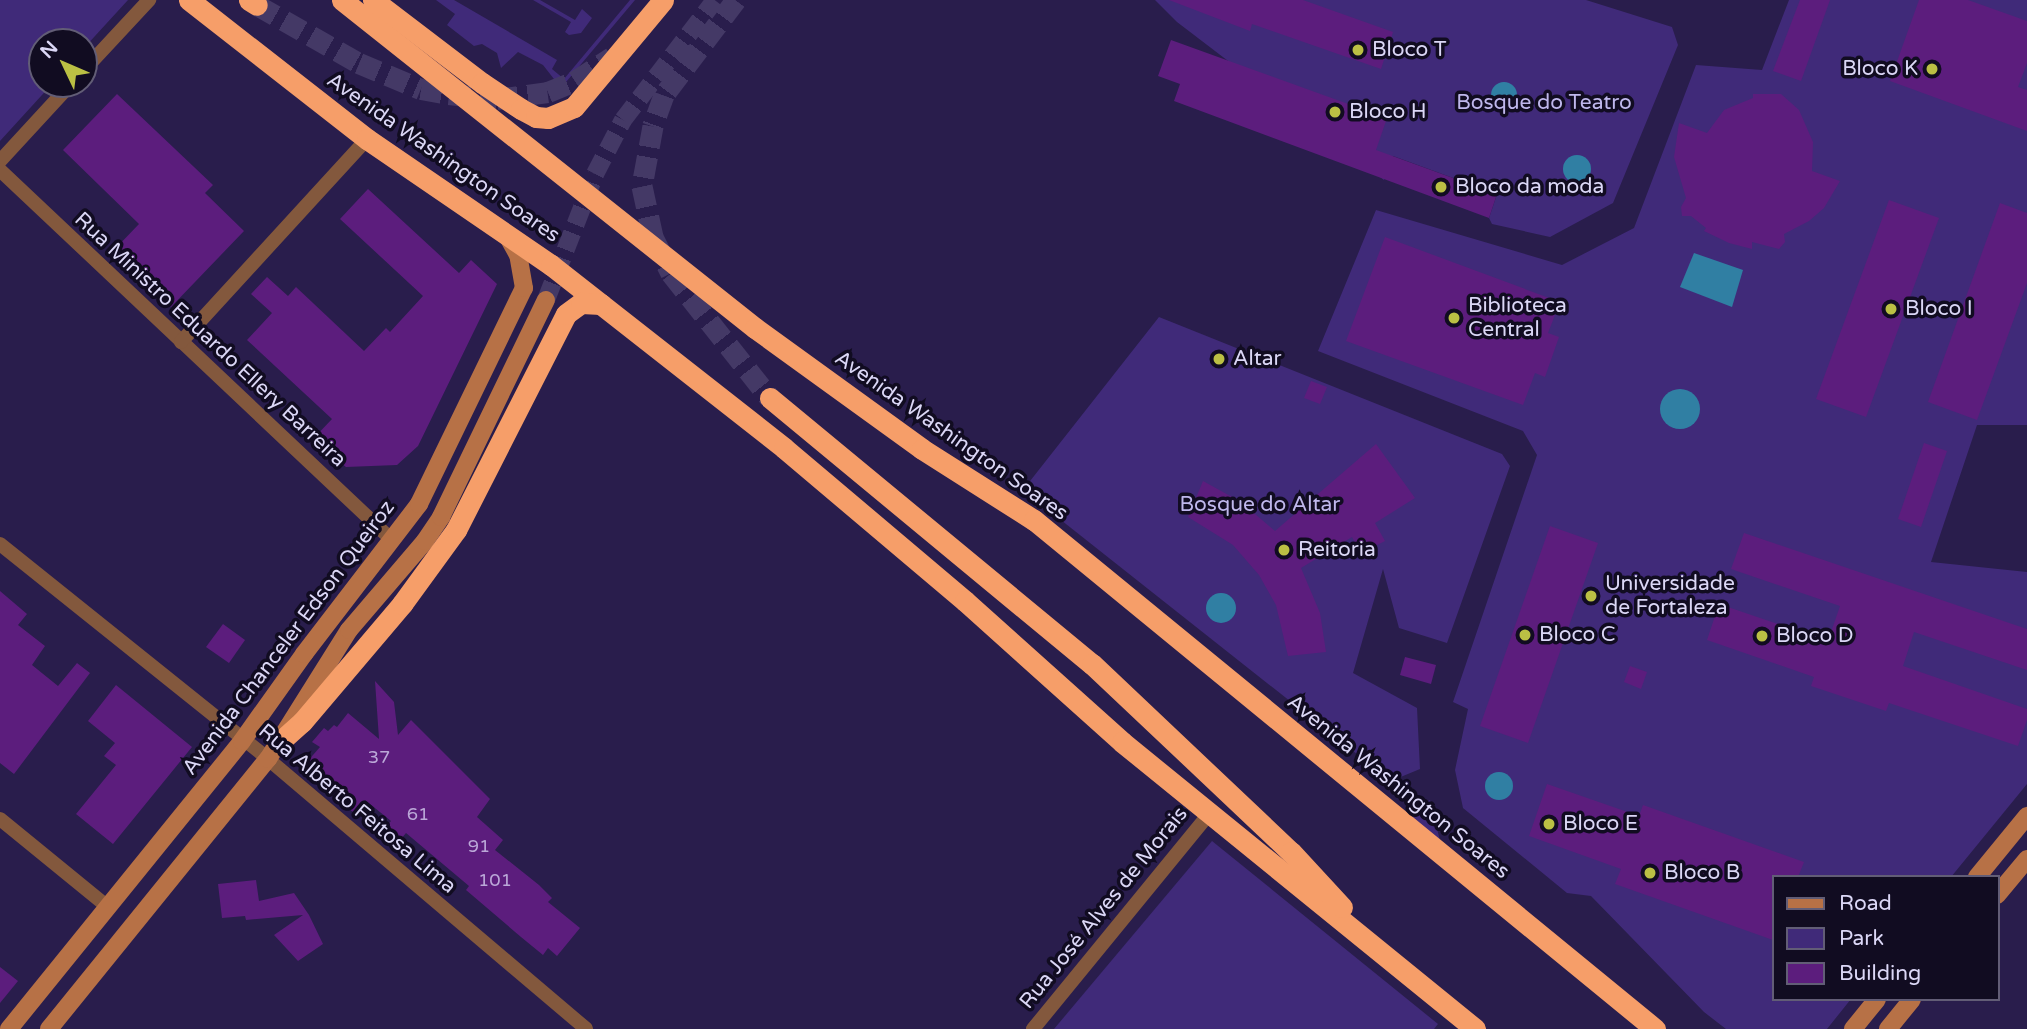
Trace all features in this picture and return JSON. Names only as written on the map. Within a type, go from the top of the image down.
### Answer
[{"type":"highway","name":"Avenida Washington Soares","points":[[189,0],[366,139],[507,235],[601,304],[784,448],[1209,814],[1390,960],[1467,1026]]},
{"type":"highway","name":"Avenida Washington Soares","points":[[342,0],[755,328],[922,449],[991,490],[1034,520],[1655,1029]]},
{"type":"highway","points":[[373,0],[520,109],[536,117],[548,118],[574,107],[663,0]]},
{"type":"highway","points":[[284,738],[302,722],[402,604],[456,530],[566,314],[581,303],[601,304]]},
{"type":"highway","points":[[770,398],[1092,664],[1291,852],[1390,960]]},
{"type":"main road","name":"Avenida Chanceler Edson Queiroz","points":[[9,1029],[242,741],[304,654],[419,504],[524,288],[518,255],[507,235]]},
{"type":"main road","points":[[49,1029],[268,759],[284,738],[294,715],[349,630],[425,541],[440,517],[546,300]]},
{"type":"main road","points":[[1979,875],[2027,816]]},
{"type":"main road","points":[[1999,893],[2027,859]]},
{"type":"main road","points":[[1853,1029],[1875,1001]]},
{"type":"main road","points":[[1888,1029],[1910,1001]]},
{"type":"street","points":[[98,55],[149,0]]},
{"type":"street","points":[[0,161],[58,98]]},
{"type":"street","points":[[181,342],[366,139]]},
{"type":"street","name":"Rua Ministro Eduardo Ellery Barreira","points":[[0,170],[392,540]]},
{"type":"street","name":"Rua Alberto Feitosa Lima","points":[[0,544],[242,741],[268,759],[586,1029]]},
{"type":"street","name":"Rua José Alves de Morais","points":[[1032,1029],[1209,814]]},
{"type":"street","points":[[0,819],[108,907]]},
{"type":"green space","points":[[0,0],[128,0],[98,33],[98,28],[28,28],[28,98],[39,98],[0,141]]},
{"type":"green space","points":[[436,0],[454,0],[557,60],[552,69],[564,79],[630,0],[635,0],[561,88],[543,65],[518,52],[501,68],[497,53],[482,44],[474,46],[447,25],[455,14]]},
{"type":"green space","points":[[533,0],[540,0],[575,20],[582,9],[592,18],[581,33],[569,35],[565,32],[571,22]]},
{"type":"green space","name":"Bosque do Teatro","points":[[1155,0],[1586,0],[1672,27],[1678,45],[1613,203],[1550,237],[1492,224],[1489,218],[1497,194],[1393,156],[1384,180],[1177,22]]},
{"type":"green space","name":"Universidade de Fortaleza","points":[[1789,0],[2027,0],[2027,425],[1977,425],[1931,562],[2027,572],[2027,784],[1953,875],[1772,875],[1772,1001],[1849,1001],[1827,1029],[1726,1029],[1704,1012],[1591,896],[1567,893],[1463,808],[1455,770],[1468,709],[1453,702],[1537,455],[1523,431],[1318,351],[1376,210],[1562,265],[1634,228],[1696,65],[1762,70]]},
{"type":"green space","name":"Bosque do Altar","points":[[1159,317],[1502,454],[1510,466],[1447,643],[1399,628],[1383,569],[1353,673],[1417,708],[1420,769],[1391,781],[1023,490]]},
{"type":"green space","points":[[1430,800],[1441,845],[1404,814]]},
{"type":"green space","points":[[1212,841],[1438,1024],[1434,1029],[1054,1029]]},
{"type":"water","points":[[1504,82],[1513,86],[1517,95],[1513,104],[1504,108],[1495,104],[1491,95],[1495,86]]},
{"type":"water","points":[[1577,155],[1587,159],[1591,169],[1587,179],[1577,183],[1567,179],[1563,169],[1567,159]]},
{"type":"water","points":[[1694,253],[1743,270],[1732,307],[1680,287]]},
{"type":"water","points":[[1680,389],[1694,395],[1700,409],[1694,423],[1680,429],[1666,423],[1660,409],[1666,395]]},
{"type":"water","points":[[1221,593],[1227,594],[1235,602],[1235,614],[1227,622],[1221,623],[1215,622],[1207,614],[1206,608],[1207,602],[1215,594]]},
{"type":"water","points":[[1499,772],[1509,776],[1513,786],[1509,796],[1499,800],[1489,796],[1485,786],[1489,776]]},
{"type":"building","name":"Bloco T","points":[[1169,0],[1303,0],[1393,32],[1381,69],[1252,24],[1250,31]]},
{"type":"building","points":[[1800,0],[1830,0],[1801,81],[1773,71]]},
{"type":"building","name":"Bloco K","points":[[1919,0],[1968,0],[2027,21],[2027,63],[2018,87],[2027,90],[2027,131],[1890,81]]},
{"type":"building","name":"Bloco H","points":[[1171,40],[1387,118],[1376,150],[1497,194],[1489,218],[1174,101],[1180,84],[1158,76]]},
{"type":"building","points":[[117,94],[213,185],[205,193],[244,231],[171,307],[113,251],[139,224],[63,150]]},
{"type":"building","points":[[1753,94],[1781,94],[1799,110],[1813,142],[1812,171],[1840,181],[1824,208],[1809,221],[1784,234],[1785,242],[1779,249],[1752,242],[1752,249],[1729,243],[1704,231],[1706,228],[1691,216],[1682,216],[1681,207],[1686,198],[1674,157],[1679,123],[1707,133],[1724,110],[1753,98]]},
{"type":"building","points":[[368,189],[459,273],[471,260],[497,284],[418,446],[397,465],[346,467],[312,440],[332,419],[247,340],[272,313],[251,294],[267,277],[288,296],[296,287],[364,351],[386,328],[390,332],[423,296],[340,219]]},
{"type":"building","name":"Bloco I","points":[[1889,200],[1939,218],[1866,417],[1816,399]]},
{"type":"building","points":[[2000,203],[2027,213],[2027,283],[1977,420],[1928,402]]},
{"type":"building","name":"Biblioteca Central","points":[[1385,237],[1560,302],[1548,333],[1559,337],[1545,377],[1535,373],[1523,405],[1346,341]]},
{"type":"building","points":[[1311,381],[1327,387],[1320,404],[1304,398]]},
{"type":"building","points":[[1924,443],[1947,451],[1921,527],[1898,519]]},
{"type":"building","name":"Reitoria","points":[[1376,444],[1415,498],[1375,523],[1385,541],[1361,553],[1352,537],[1301,568],[1320,613],[1326,652],[1288,656],[1276,605],[1259,575],[1233,545],[1188,517],[1203,481],[1241,502],[1275,531]]},
{"type":"building","name":"Bloco C","points":[[1550,526],[1598,543],[1528,743],[1480,726]]},
{"type":"building","name":"Bloco D","points":[[1744,533],[2027,629],[2027,670],[1914,632],[1903,666],[2027,709],[2027,720],[2018,746],[1889,703],[1886,711],[1811,686],[1814,677],[1707,640],[1719,604],[1828,641],[1840,606],[1731,569]]},
{"type":"building","points":[[0,591],[27,614],[18,625],[45,646],[32,665],[58,686],[77,663],[90,673],[14,774],[0,763]]},
{"type":"building","points":[[223,624],[245,640],[229,663],[206,647]]},
{"type":"building","points":[[1405,657],[1436,665],[1431,684],[1400,675]]},
{"type":"building","points":[[1630,666],[1647,672],[1641,689],[1624,682]]},
{"type":"building","points":[[375,681],[394,702],[398,735],[411,720],[490,799],[477,817],[503,840],[495,850],[539,885],[552,898],[548,902],[580,928],[557,956],[548,948],[543,955],[466,890],[469,886],[406,833],[395,846],[380,834],[391,821],[365,800],[354,813],[329,791],[333,787],[306,763],[320,747],[312,742],[324,728],[328,731],[334,725],[337,727],[348,713],[379,739]]},
{"type":"building","points":[[116,685],[192,747],[113,844],[76,814],[116,765],[104,756],[115,743],[88,721]]},
{"type":"building","points":[[1547,784],[1639,816],[1643,805],[1804,862],[1799,875],[1772,875],[1772,940],[1615,884],[1621,869],[1529,836]]},
{"type":"building","points":[[256,880],[259,901],[294,893],[309,915],[323,944],[298,961],[274,935],[303,915],[246,920],[245,916],[222,918],[218,884]]},
{"type":"building","points":[[0,967],[18,981],[0,1003]]},
{"type":"tunnel","points":[[546,300],[595,174],[623,120],[715,0]]},
{"type":"tunnel","points":[[736,0],[664,95],[653,126],[642,186],[653,237],[671,273],[770,398]]},
{"type":"tunnel","points":[[257,5],[359,63],[421,89],[449,94],[497,99],[548,92],[575,81],[612,57]]},
{"type":"place","name":"Bloco T","points":[[1358,50]]},
{"type":"place","name":"Bloco K","points":[[1932,69]]},
{"type":"place","name":"Bloco H","points":[[1335,112]]},
{"type":"place","name":"Bloco da moda","points":[[1441,187]]},
{"type":"place","name":"Bloco I","points":[[1891,309]]},
{"type":"place","name":"Biblioteca Central","points":[[1454,318]]},
{"type":"place","name":"Altar","points":[[1219,359]]},
{"type":"place","name":"Reitoria","points":[[1284,550]]},
{"type":"place","name":"Universidade de Fortaleza","points":[[1591,596]]},
{"type":"place","name":"Bloco C","points":[[1525,635]]},
{"type":"place","name":"Bloco D","points":[[1762,636]]},
{"type":"place","name":"Bloco E","points":[[1549,824]]},
{"type":"place","name":"Bloco B","points":[[1650,873]]}]
